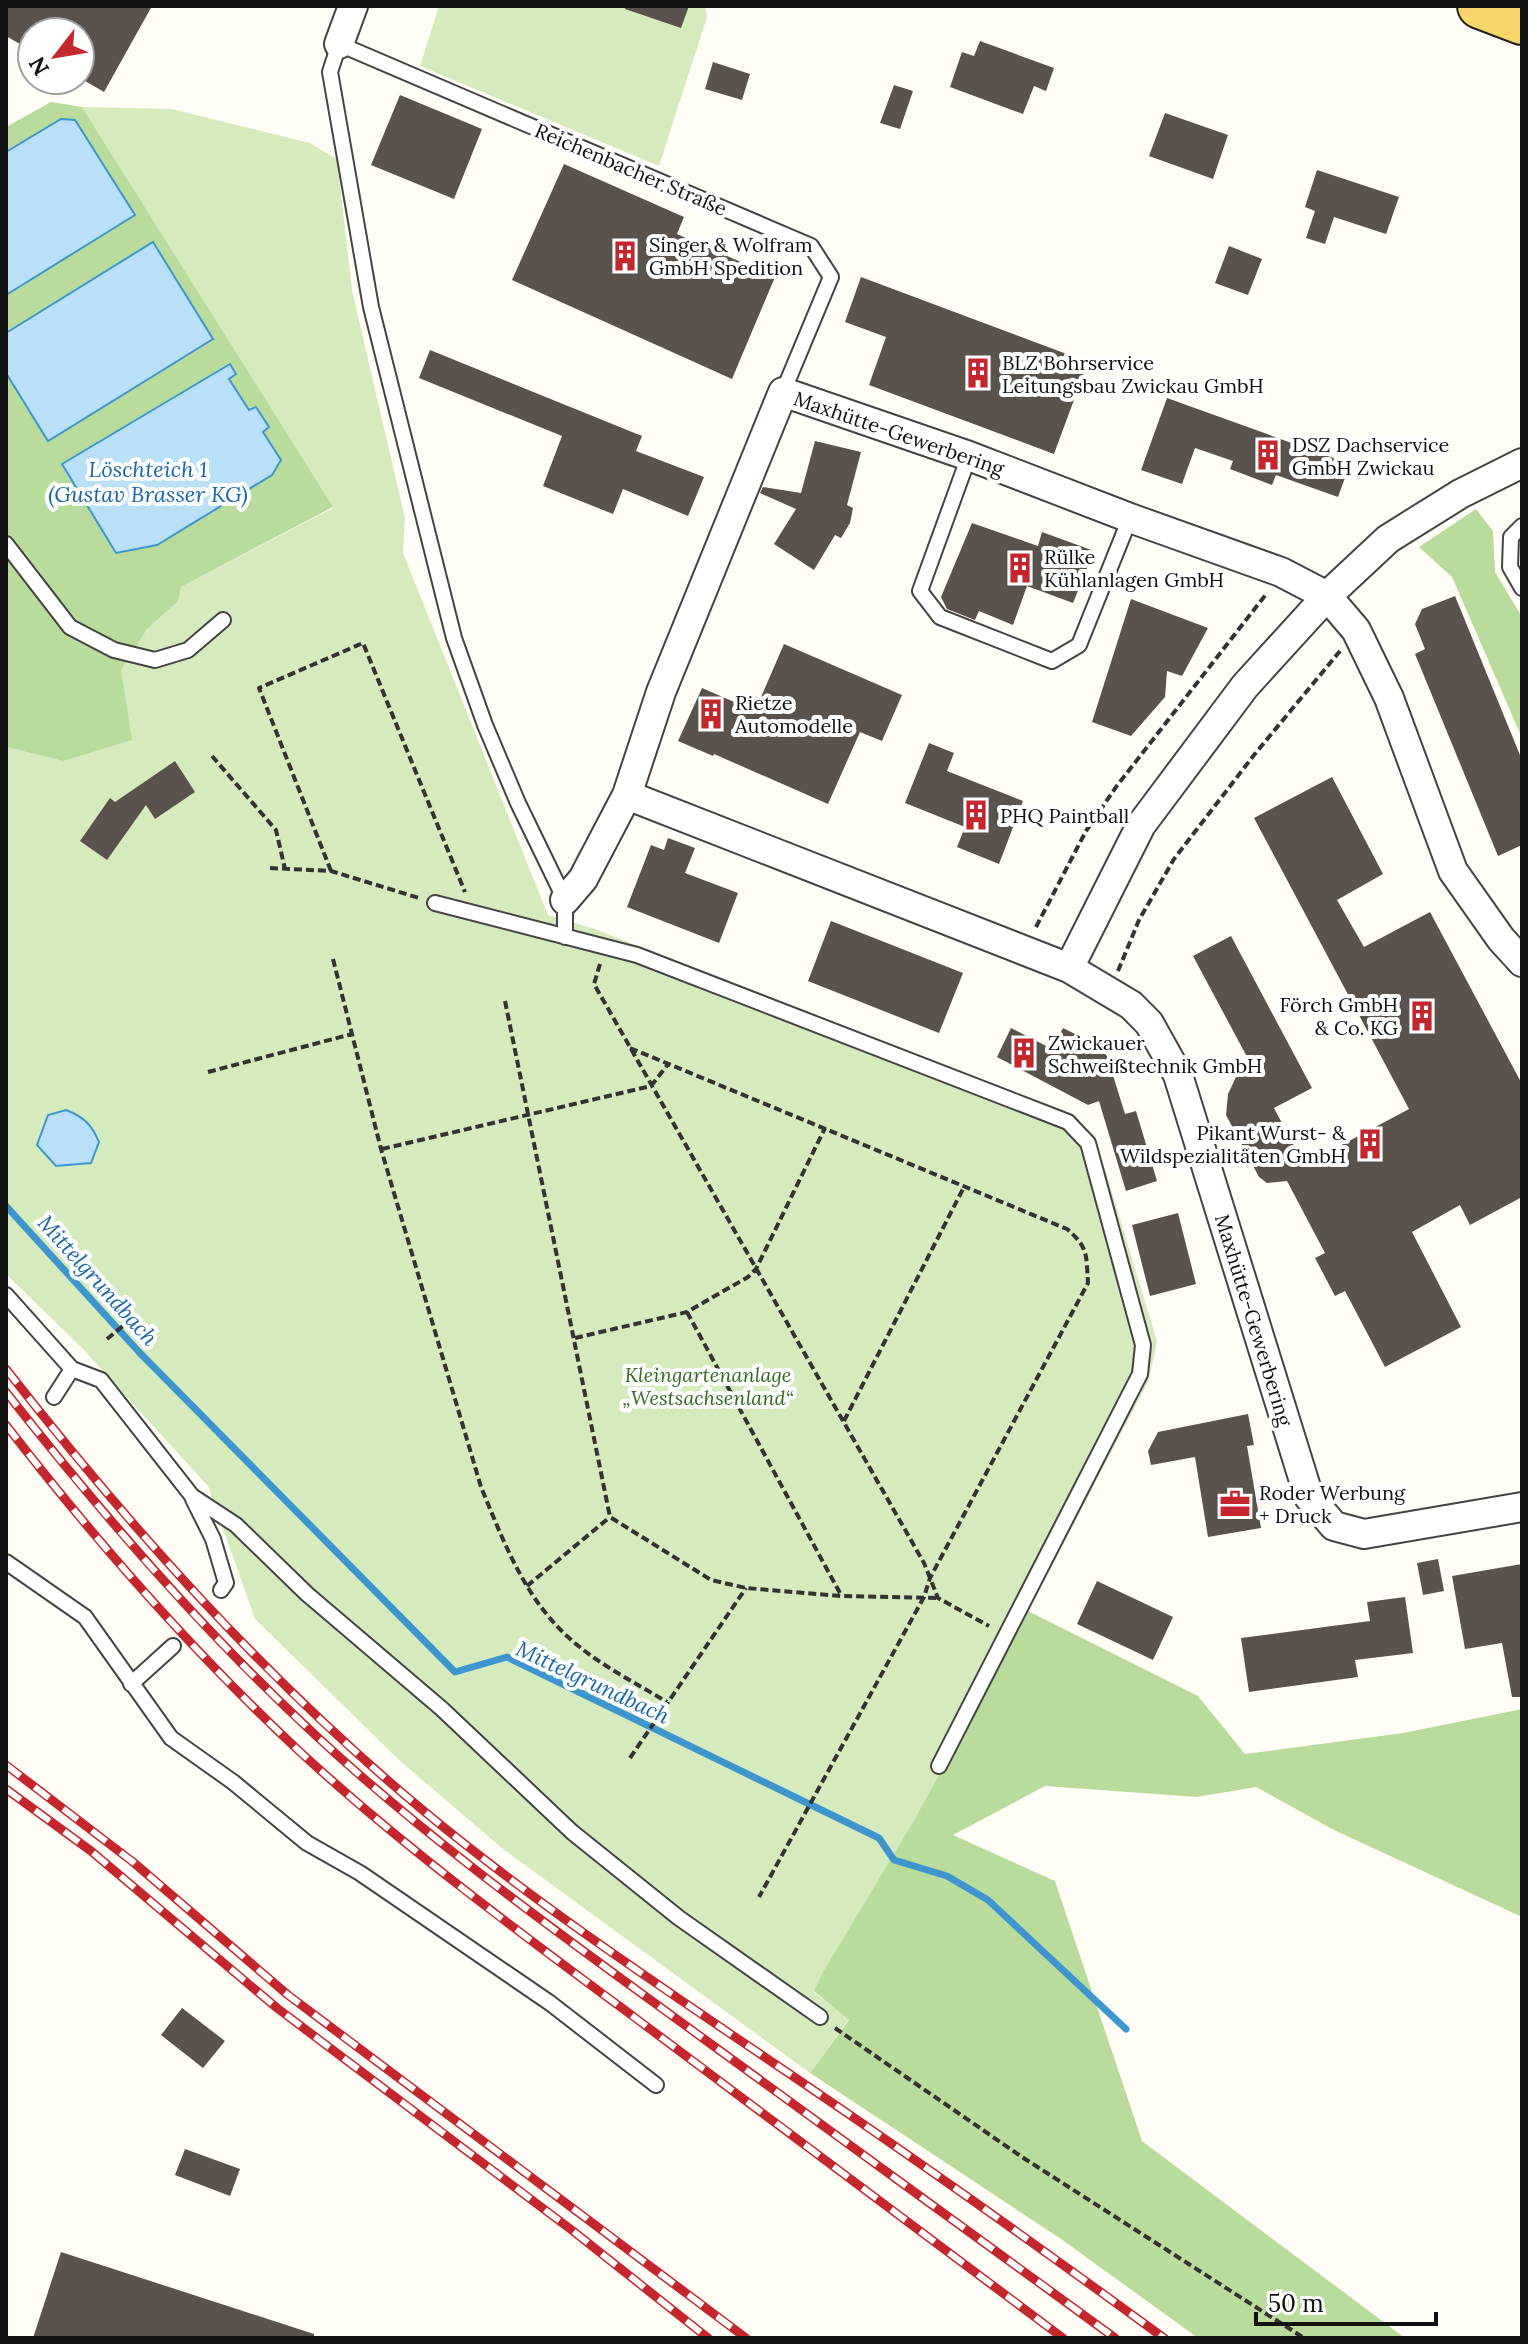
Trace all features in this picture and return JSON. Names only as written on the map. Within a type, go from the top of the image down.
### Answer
[{"type":"main road","points":[[1480,6],[1522,22]]},
{"type":"street","points":[[339,44],[353,6]]},
{"type":"street","name":"Maxhütte-Gewerbering","points":[[565,900],[583,879],[627,795],[661,692],[783,392],[969,456],[1281,572],[1327,596],[1356,630],[1389,698],[1453,871],[1501,939],[1522,962]]},
{"type":"street","points":[[1069,968],[1141,825],[1245,686],[1327,596],[1388,539],[1460,494],[1522,463]]},
{"type":"street","name":"Maxhütte-Gewerbering","points":[[627,795],[1069,968],[1131,1005],[1149,1023],[1178,1075],[1309,1497],[1334,1526],[1364,1534],[1522,1507]]},
{"type":"lane","name":"Reichenbacher Straße","points":[[339,44],[811,246],[831,277],[783,392]]},
{"type":"lane","points":[[339,44],[330,72],[371,307],[454,638],[490,738],[565,900],[565,937]]},
{"type":"lane","points":[[969,456],[920,591],[940,617],[1052,661],[1079,645],[1130,518]]},
{"type":"lane","points":[[1522,526],[1511,537],[1510,567],[1522,588]]},
{"type":"lane","points":[[6,544],[70,627],[114,650],[155,660],[188,650],[223,620]]},
{"type":"lane","points":[[435,903],[637,955],[1068,1122],[1088,1143],[1143,1345],[1140,1374],[939,1766]]},
{"type":"lane","points":[[6,1295],[72,1369],[101,1380],[192,1496],[213,1539],[226,1583],[221,1590]]},
{"type":"lane","points":[[54,1397],[72,1369]]},
{"type":"lane","points":[[192,1496],[236,1525],[307,1594],[442,1709],[601,1856],[679,1918],[820,2017]]},
{"type":"lane","points":[[6,1562],[85,1617],[171,1738],[233,1782],[307,1843],[360,1873],[550,2003],[656,2085]]},
{"type":"lane","points":[[131,1684],[173,1646]]},
{"type":"path","points":[[1021,949],[1039,923],[1086,831],[1116,787],[1233,639],[1281,572]]},
{"type":"path","points":[[1110,991],[1139,920],[1174,859],[1356,630]]},
{"type":"path","points":[[331,871],[259,688],[363,643],[468,899],[471,913]]},
{"type":"path","points":[[212,756],[276,830],[285,869]]},
{"type":"path","points":[[270,868],[331,871],[435,903]]},
{"type":"path","points":[[596,945],[601,960],[594,984],[844,1423],[930,1578],[938,1598]]},
{"type":"path","points":[[333,959],[381,1149],[481,1487],[500,1534],[540,1608],[569,1639],[667,1702]]},
{"type":"path","points":[[505,1001],[610,1517],[711,1580],[746,1588],[841,1596],[938,1598],[1005,1635]]},
{"type":"path","points":[[208,1072],[352,1034]]},
{"type":"path","points":[[630,1048],[965,1185],[1067,1229],[1082,1242],[1088,1283],[930,1578],[924,1597],[759,1897]]},
{"type":"path","points":[[381,1149],[651,1086],[669,1063]]},
{"type":"path","points":[[574,1338],[687,1312],[748,1277],[756,1269],[825,1128]]},
{"type":"path","points":[[844,1423],[965,1185]]},
{"type":"path","points":[[687,1312],[841,1596]]},
{"type":"path","points":[[107,1339],[134,1317]]},
{"type":"path","points":[[527,1586],[610,1517]]},
{"type":"path","points":[[630,1758],[746,1588]]},
{"type":"path","points":[[820,2017],[1022,2157],[1304,2338]]},
{"type":"green space","points":[[439,6],[705,6],[707,17],[659,166],[420,66]]},
{"type":"green space","points":[[51,102],[82,107],[333,507],[181,587],[178,601],[147,629],[121,670],[132,740],[63,761],[6,747],[6,373],[48,441],[153,243],[6,333],[6,295],[135,215],[61,119],[6,151],[6,127]],"holes":[[[229,379],[250,410],[269,428],[62,464]]]},
{"type":"green space","name":"Kleingartenanlage „Westsachsenland“","points":[[82,107],[172,109],[310,143],[337,159],[352,290],[405,518],[403,553],[548,915],[592,928],[1075,1115],[1097,1143],[1157,1341],[1149,1380],[943,1774],[814,1992],[849,2019],[810,2073],[503,1849],[400,1761],[255,1619],[208,1486],[82,1348],[6,1274],[6,747],[63,761],[147,628],[177,601],[181,587],[333,508]]},
{"type":"green space","points":[[1476,509],[1493,531],[1495,572],[1522,617],[1522,738],[1452,577],[1419,547]]},
{"type":"green space","points":[[1028,1611],[1198,1696],[1245,1754],[1403,1733],[1522,1709],[1522,1917],[1334,1830],[1256,1787],[1197,1797],[1045,1786],[953,1835],[1055,1881],[1142,2141],[1405,2338],[1198,2338],[1061,2239],[810,2073],[849,2020],[814,1991],[915,1819]]},
{"type":"water","points":[[61,119],[75,120],[135,215],[6,295],[6,152]]},
{"type":"water","points":[[153,242],[213,339],[48,441],[6,373],[6,333]]},
{"type":"water","name":"Löschteich 1 (Gustav Brasser KG)","points":[[230,364],[236,374],[229,379],[249,410],[256,407],[269,427],[263,432],[281,460],[272,475],[157,545],[116,553],[62,464]]},
{"type":"water","points":[[66,1110],[87,1122],[99,1142],[91,1163],[56,1166],[37,1145],[48,1115]]},
{"type":"building","points":[[6,6],[152,6],[104,92],[96,87],[96,16],[16,16],[16,42],[6,36]]},
{"type":"building","points":[[626,6],[689,6],[681,28],[625,9]]},
{"type":"building","points":[[980,41],[1054,68],[1046,91],[1034,86],[1023,114],[950,87],[962,52],[974,56]]},
{"type":"building","points":[[713,62],[750,74],[742,100],[705,89]]},
{"type":"building","points":[[894,85],[913,91],[900,129],[880,123]]},
{"type":"building","points":[[400,95],[482,129],[454,199],[371,165]]},
{"type":"building","points":[[1165,113],[1228,135],[1213,179],[1149,156]]},
{"type":"building","name":"Singer & Wolfram GmbH Spedition","points":[[564,164],[684,217],[677,234],[775,277],[732,379],[512,280]]},
{"type":"building","points":[[1317,170],[1399,197],[1386,234],[1334,217],[1325,244],[1306,238],[1315,211],[1305,207]]},
{"type":"building","points":[[1229,246],[1262,259],[1248,295],[1215,283]]},
{"type":"building","name":"BLZ Bohrservice Leitungsbau Zwickau GmbH","points":[[861,277],[1088,362],[1054,454],[869,385],[886,337],[845,322]]},
{"type":"building","points":[[430,350],[642,436],[636,451],[704,477],[688,516],[623,489],[613,514],[543,486],[562,436],[419,378]]},
{"type":"building","name":"DSZ Dachservice GmbH Zwickau","points":[[1167,398],[1350,464],[1338,497],[1276,475],[1272,485],[1230,469],[1233,461],[1195,448],[1182,484],[1141,470]]},
{"type":"building","points":[[815,441],[861,452],[847,505],[853,508],[850,523],[841,538],[835,535],[814,570],[774,544],[796,509],[760,493],[763,487],[801,493]]},
{"type":"building","name":"Rülke Kühlanlagen GmbH","points":[[972,523],[1038,546],[1042,532],[1094,551],[1073,603],[1027,586],[1013,625],[979,611],[975,620],[947,609],[941,597]]},
{"type":"building","points":[[1455,596],[1522,760],[1522,845],[1498,856],[1415,654],[1425,649],[1415,624],[1422,609]]},
{"type":"building","points":[[1131,599],[1208,628],[1182,676],[1167,671],[1165,697],[1131,736],[1092,722]]},
{"type":"building","points":[[784,644],[902,695],[882,741],[860,732],[828,804],[678,741],[702,688],[755,711]]},
{"type":"building","name":"PHQ Paintball","points":[[929,743],[954,753],[947,771],[1023,801],[999,864],[957,847],[965,827],[905,803]]},
{"type":"building","points":[[175,761],[195,792],[155,819],[146,805],[107,860],[80,841],[110,798],[115,802]]},
{"type":"building","points":[[1332,777],[1383,874],[1337,900],[1364,947],[1430,912],[1522,1084],[1522,1197],[1470,1225],[1460,1205],[1412,1232],[1461,1327],[1385,1367],[1345,1291],[1335,1296],[1315,1258],[1325,1253],[1287,1181],[1267,1183],[1259,1177],[1226,1115],[1228,1094],[1236,1077],[1253,1068],[1193,956],[1231,936],[1312,1088],[1274,1108],[1304,1165],[1409,1109],[1254,818]]},
{"type":"building","points":[[668,838],[695,848],[685,873],[738,893],[719,943],[627,907],[651,845],[664,850]]},
{"type":"building","points":[[831,921],[963,973],[939,1033],[808,981]]},
{"type":"building","points":[[1011,1028],[1052,1049],[1063,1028],[1097,1045],[1107,1056],[1125,1114],[1136,1111],[1157,1181],[1126,1191],[1099,1101],[1088,1105],[997,1057]]},
{"type":"building","points":[[1178,1213],[1196,1284],[1150,1296],[1132,1225]]},
{"type":"building","points":[[1248,1414],[1254,1445],[1247,1446],[1261,1528],[1208,1537],[1195,1457],[1151,1465],[1148,1451],[1158,1432]]},
{"type":"building","points":[[1438,1559],[1444,1591],[1423,1595],[1417,1563]]},
{"type":"building","points":[[1522,1564],[1522,1697],[1512,1697],[1502,1643],[1465,1649],[1452,1576]]},
{"type":"building","points":[[1097,1581],[1173,1617],[1153,1660],[1077,1624]]},
{"type":"building","points":[[1405,1597],[1413,1653],[1355,1660],[1358,1677],[1249,1692],[1241,1638],[1370,1621],[1367,1602]]},
{"type":"building","points":[[182,2008],[225,2041],[203,2068],[161,2035]]},
{"type":"building","points":[[185,2149],[240,2169],[230,2196],[175,2175]]},
{"type":"building","points":[[61,2252],[314,2334],[314,2338],[33,2338]]},
{"type":"waterway","name":"Mittelgrundbach","points":[[6,1206],[139,1352],[455,1672],[507,1657],[879,1838],[894,1860],[947,1876],[988,1900],[1126,2029]]},
{"type":"railway","points":[[6,1369],[102,1488],[256,1657],[425,1812],[572,1925],[913,2158],[1164,2338]]},
{"type":"railway","points":[[6,1392],[114,1525],[190,1610],[357,1773],[553,1929],[1115,2338]]},
{"type":"railway","points":[[6,1425],[109,1552],[182,1634],[258,1712],[338,1786],[505,1921],[1063,2338]]},
{"type":"railway","points":[[6,1765],[133,1862],[288,1995],[746,2338]]},
{"type":"railway","points":[[6,1789],[91,1851],[277,2008],[573,2231],[708,2338]]},
{"type":"place","name":"Singer & Wolfram GmbH Spedition","points":[[625,256]]},
{"type":"place","name":"BLZ Bohrservice Leitungsbau Zwickau GmbH","points":[[978,373]]},
{"type":"place","name":"DSZ Dachservice GmbH Zwickau","points":[[1268,455]]},
{"type":"place","name":"Rülke Kühlanlagen GmbH","points":[[1020,568]]},
{"type":"place","name":"Rietze Automodelle","points":[[711,714]]},
{"type":"place","name":"PHQ Paintball","points":[[976,815]]},
{"type":"place","name":"Förch GmbH & Co. KG","points":[[1422,1016]]},
{"type":"place","name":"Zwickauer Schweißtechnik GmbH","points":[[1024,1053]]},
{"type":"place","name":"Pikant Wurst- & Wildspezialitäten GmbH","points":[[1370,1144]]},
{"type":"place","name":"Roder Werbung + Druck","points":[[1235,1504]]}]
